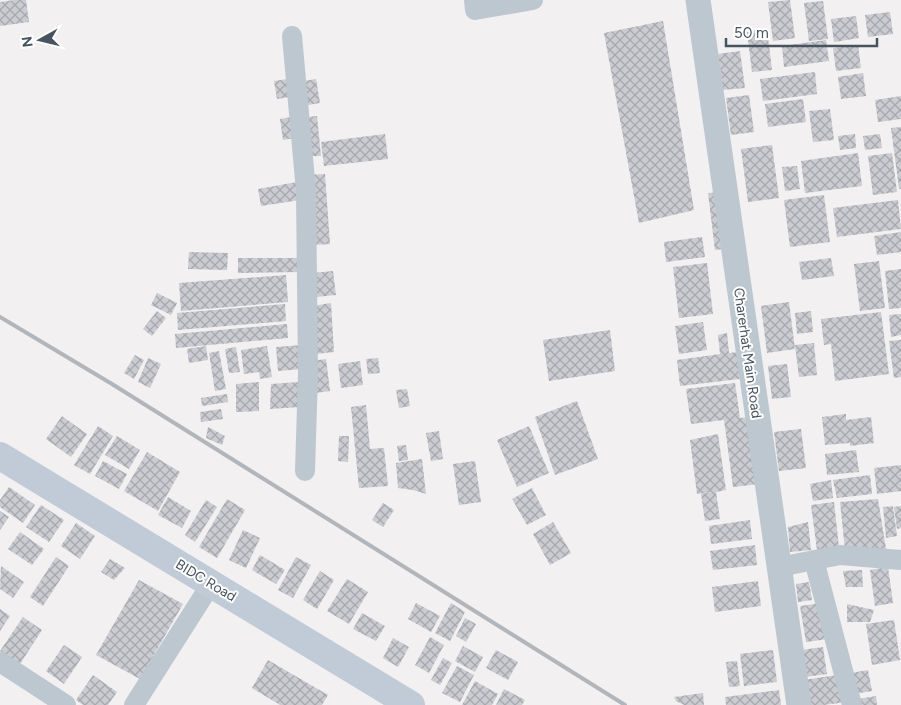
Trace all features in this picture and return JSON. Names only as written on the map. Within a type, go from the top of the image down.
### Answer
[{"type":"main road","name":"BIDC Road","points":[[0,456],[411,705]]},
{"type":"street","points":[[474,0],[476,10],[533,0]]},
{"type":"street","name":"Charerhat Main Road","points":[[698,0],[799,705]]},
{"type":"street","points":[[292,36],[306,191],[308,374],[306,471]]},
{"type":"street","points":[[779,567],[840,555],[901,560]]},
{"type":"street","points":[[814,560],[852,705]]},
{"type":"street","points":[[134,705],[211,584]]},
{"type":"street","points":[[0,662],[66,705]]},
{"type":"building","points":[[26,0],[29,22],[0,26],[0,2]]},
{"type":"building","points":[[790,0],[795,38],[773,41],[768,2]]},
{"type":"building","points":[[823,1],[828,39],[809,41],[804,3]]},
{"type":"building","points":[[890,12],[893,34],[868,37],[865,15]]},
{"type":"building","points":[[856,16],[859,38],[834,42],[831,19]]},
{"type":"building","points":[[663,21],[694,210],[639,223],[604,33]]},
{"type":"building","points":[[767,29],[772,70],[752,72],[747,32]]},
{"type":"building","points":[[826,40],[829,61],[784,67],[782,46]]},
{"type":"building","points":[[858,45],[861,68],[836,71],[833,48]]},
{"type":"building","points":[[740,51],[745,88],[723,90],[718,54]]},
{"type":"building","points":[[815,72],[817,94],[763,101],[760,79]]},
{"type":"building","points":[[863,73],[866,96],[841,99],[838,77]]},
{"type":"building","points":[[294,78],[296,96],[277,99],[274,81]]},
{"type":"building","points":[[316,79],[320,103],[308,105],[304,81]]},
{"type":"building","points":[[749,95],[754,132],[731,135],[726,98]]},
{"type":"building","points":[[901,96],[901,119],[878,122],[875,100]]},
{"type":"building","points":[[803,99],[806,122],[768,127],[765,104]]},
{"type":"building","points":[[830,109],[834,140],[813,142],[809,111]]},
{"type":"building","points":[[297,116],[300,137],[283,140],[280,119]]},
{"type":"building","points":[[317,116],[321,156],[312,156],[308,117]]},
{"type":"building","points":[[901,127],[901,189],[899,189],[891,128]]},
{"type":"building","points":[[385,134],[388,159],[324,166],[321,142]]},
{"type":"building","points":[[855,134],[856,148],[840,150],[838,136]]},
{"type":"building","points":[[880,134],[882,148],[865,150],[863,136]]},
{"type":"building","points":[[772,145],[779,198],[748,202],[741,149]]},
{"type":"building","points":[[858,153],[862,186],[805,193],[801,161]]},
{"type":"building","points":[[892,153],[897,192],[873,195],[868,156]]},
{"type":"building","points":[[797,166],[800,189],[785,191],[782,167]]},
{"type":"building","points":[[325,174],[330,244],[314,245],[309,175]]},
{"type":"building","points":[[297,182],[300,200],[261,206],[258,189]]},
{"type":"building","points":[[724,192],[731,248],[715,250],[708,193]]},
{"type":"building","points":[[824,195],[830,242],[790,247],[784,200]]},
{"type":"building","points":[[898,200],[901,229],[837,237],[833,208]]},
{"type":"building","points":[[901,232],[901,252],[877,255],[874,236]]},
{"type":"building","points":[[702,237],[705,257],[666,262],[664,242]]},
{"type":"building","points":[[189,252],[228,253],[227,270],[188,269]]},
{"type":"building","points":[[238,258],[300,258],[300,272],[238,273]]},
{"type":"building","points":[[831,258],[834,276],[802,280],[799,262]]},
{"type":"building","points":[[879,261],[885,308],[860,311],[854,264]]},
{"type":"building","points":[[707,263],[713,314],[679,318],[673,267]]},
{"type":"building","points":[[901,269],[901,308],[889,309],[885,271]]},
{"type":"building","points":[[333,271],[336,295],[316,297],[313,273]]},
{"type":"building","points":[[286,275],[288,302],[181,311],[179,283]]},
{"type":"building","points":[[157,293],[177,303],[171,315],[151,305]]},
{"type":"building","points":[[789,302],[795,349],[767,353],[761,306]]},
{"type":"building","points":[[331,303],[334,352],[315,354],[312,306]]},
{"type":"building","points":[[285,304],[286,321],[178,330],[177,313]]},
{"type":"building","points":[[157,311],[166,318],[152,336],[143,329]]},
{"type":"building","points":[[811,311],[813,332],[797,334],[795,313]]},
{"type":"building","points":[[881,312],[889,374],[835,381],[831,344],[824,345],[821,319]]},
{"type":"building","points":[[901,314],[901,335],[891,337],[889,315]]},
{"type":"building","points":[[703,322],[707,350],[679,354],[675,326]]},
{"type":"building","points":[[287,324],[288,338],[176,348],[175,334]]},
{"type":"building","points":[[610,330],[615,371],[549,381],[543,340]]},
{"type":"building","points":[[727,333],[729,353],[745,351],[748,378],[680,386],[677,360],[720,354],[718,335]]},
{"type":"building","points":[[901,340],[901,377],[894,378],[889,341]]},
{"type":"building","points":[[814,343],[817,375],[799,377],[795,345]]},
{"type":"building","points":[[302,345],[303,369],[278,371],[276,347]]},
{"type":"building","points":[[206,346],[208,360],[189,363],[187,349]]},
{"type":"building","points":[[267,346],[272,377],[260,379],[259,372],[244,374],[241,350]]},
{"type":"building","points":[[236,347],[240,372],[229,373],[225,349]]},
{"type":"building","points":[[219,351],[226,389],[215,391],[209,353]]},
{"type":"building","points":[[135,355],[144,360],[134,379],[124,373]]},
{"type":"building","points":[[148,358],[161,364],[150,388],[138,382]]},
{"type":"building","points":[[378,358],[380,373],[368,374],[366,359]]},
{"type":"building","points":[[326,359],[330,391],[316,393],[312,361]]},
{"type":"building","points":[[360,361],[363,385],[341,388],[338,364]]},
{"type":"building","points":[[787,364],[791,397],[772,399],[768,366]]},
{"type":"building","points":[[259,382],[259,411],[236,412],[236,384]]},
{"type":"building","points":[[299,382],[300,407],[270,409],[271,384]]},
{"type":"building","points":[[735,383],[740,418],[751,417],[760,484],[733,487],[724,420],[691,424],[686,389]]},
{"type":"building","points":[[407,389],[410,406],[399,408],[396,390]]},
{"type":"building","points":[[227,394],[228,402],[202,406],[201,398]]},
{"type":"building","points":[[577,401],[598,459],[555,475],[535,417]]},
{"type":"building","points":[[366,405],[370,449],[384,448],[388,486],[359,488],[351,407]]},
{"type":"building","points":[[221,409],[223,419],[201,422],[200,412]]},
{"type":"building","points":[[846,414],[846,420],[871,417],[874,443],[850,446],[850,443],[825,445],[822,417]]},
{"type":"building","points":[[62,416],[87,434],[71,457],[46,439]]},
{"type":"building","points":[[98,426],[113,436],[90,474],[74,465]]},
{"type":"building","points":[[529,426],[549,473],[517,487],[497,440]]},
{"type":"building","points":[[208,427],[225,436],[222,445],[206,438]]},
{"type":"building","points":[[801,429],[806,468],[779,471],[774,432]]},
{"type":"building","points":[[439,431],[443,459],[431,461],[426,433]]},
{"type":"building","points":[[718,434],[726,490],[716,492],[720,519],[705,521],[701,494],[712,492],[697,494],[690,440]]},
{"type":"building","points":[[117,436],[140,450],[129,469],[105,455]]},
{"type":"building","points":[[339,436],[349,436],[348,462],[338,461]]},
{"type":"building","points":[[406,445],[408,460],[399,461],[397,446]]},
{"type":"building","points":[[856,450],[859,472],[827,475],[825,454]]},
{"type":"building","points":[[147,452],[180,472],[158,511],[124,491]]},
{"type":"building","points":[[422,459],[426,494],[398,488],[396,463]]},
{"type":"building","points":[[103,461],[127,474],[119,489],[95,476]]},
{"type":"building","points":[[475,461],[481,502],[459,505],[453,464]]},
{"type":"building","points":[[901,465],[901,491],[877,494],[874,468]]},
{"type":"building","points":[[870,475],[872,494],[837,498],[833,480]]},
{"type":"building","points":[[831,480],[833,498],[813,501],[810,484]]},
{"type":"building","points":[[9,487],[35,505],[23,523],[0,507],[0,500]]},
{"type":"building","points":[[532,488],[546,515],[527,525],[512,499]]},
{"type":"building","points":[[168,497],[191,511],[182,528],[158,515]]},
{"type":"building","points":[[227,499],[245,510],[217,558],[199,547]]},
{"type":"building","points":[[878,499],[887,555],[845,550],[840,502]]},
{"type":"building","points":[[206,500],[217,507],[195,542],[185,535]]},
{"type":"building","points":[[834,502],[839,547],[817,550],[811,505]]},
{"type":"building","points":[[383,503],[394,510],[383,527],[372,520]]},
{"type":"building","points":[[41,505],[64,520],[49,542],[26,527]]},
{"type":"building","points":[[893,506],[897,536],[886,538],[883,507]]},
{"type":"building","points":[[901,506],[901,528],[897,529],[894,507]]},
{"type":"building","points":[[0,511],[9,517],[0,530]]},
{"type":"building","points":[[750,520],[752,539],[711,544],[709,526]]},
{"type":"building","points":[[553,522],[571,553],[550,565],[533,534]]},
{"type":"building","points":[[808,522],[811,550],[790,552],[788,527]]},
{"type":"building","points":[[76,523],[95,536],[80,559],[61,546]]},
{"type":"building","points":[[243,530],[260,538],[246,568],[229,560]]},
{"type":"building","points":[[20,532],[44,549],[32,565],[8,549]]},
{"type":"building","points":[[755,545],[757,565],[713,570],[710,551]]},
{"type":"building","points":[[260,555],[285,570],[276,584],[252,570]]},
{"type":"building","points":[[56,557],[69,566],[43,606],[30,597]]},
{"type":"building","points":[[296,557],[311,565],[293,598],[278,590]]},
{"type":"building","points":[[110,559],[125,568],[114,580],[101,572]]},
{"type":"building","points":[[1,566],[24,582],[13,598],[0,589]]},
{"type":"building","points":[[888,567],[893,603],[875,606],[870,570]]},
{"type":"building","points":[[862,570],[863,587],[846,587],[843,571]]},
{"type":"building","points":[[320,571],[334,580],[317,609],[303,600]]},
{"type":"building","points":[[347,579],[368,592],[349,624],[327,611]]},
{"type":"building","points":[[139,580],[183,604],[140,679],[96,655]]},
{"type":"building","points":[[758,581],[761,606],[715,612],[712,587]]},
{"type":"building","points":[[809,582],[812,600],[798,602],[796,584]]},
{"type":"building","points":[[416,603],[440,616],[431,632],[408,619]]},
{"type":"building","points":[[451,603],[465,612],[450,641],[435,633]]},
{"type":"building","points":[[822,603],[828,639],[806,642],[800,606]]},
{"type":"building","points":[[847,604],[874,610],[870,622],[847,622]]},
{"type":"building","points":[[0,609],[10,616],[0,631]]},
{"type":"building","points":[[362,613],[385,626],[376,641],[353,629]]},
{"type":"building","points":[[23,617],[42,630],[20,664],[0,651]]},
{"type":"building","points":[[465,618],[476,624],[466,642],[456,636]]},
{"type":"building","points":[[894,620],[900,660],[872,665],[866,624]]},
{"type":"building","points":[[430,637],[444,645],[429,673],[415,665]]},
{"type":"building","points":[[393,638],[409,647],[398,667],[383,658]]},
{"type":"building","points":[[64,645],[82,657],[64,684],[46,671]]},
{"type":"building","points":[[463,646],[483,657],[475,672],[455,661]]},
{"type":"building","points":[[823,647],[827,674],[805,677],[801,650]]},
{"type":"building","points":[[496,650],[518,662],[508,680],[486,668]]},
{"type":"building","points":[[773,650],[777,682],[744,686],[740,654]]},
{"type":"building","points":[[443,658],[452,663],[440,685],[431,680]]},
{"type":"building","points":[[268,660],[328,695],[322,705],[280,705],[252,688]]},
{"type":"building","points":[[737,661],[740,686],[729,687],[726,662]]},
{"type":"building","points":[[457,666],[474,675],[460,702],[442,693]]},
{"type":"building","points":[[868,670],[872,691],[854,694],[851,673]]},
{"type":"building","points":[[843,674],[847,702],[808,705],[804,680]]},
{"type":"building","points":[[93,675],[117,692],[108,705],[83,705],[76,700]]},
{"type":"building","points":[[475,681],[498,694],[492,705],[462,705]]},
{"type":"building","points":[[504,689],[525,700],[522,705],[496,705]]},
{"type":"building","points":[[779,690],[781,705],[726,705],[725,697]]},
{"type":"building","points":[[703,693],[704,705],[684,705],[676,701],[674,697]]},
{"type":"building","points":[[876,696],[877,705],[859,705],[858,699]]},
{"type":"railway","points":[[0,317],[112,384],[625,705]]}]
